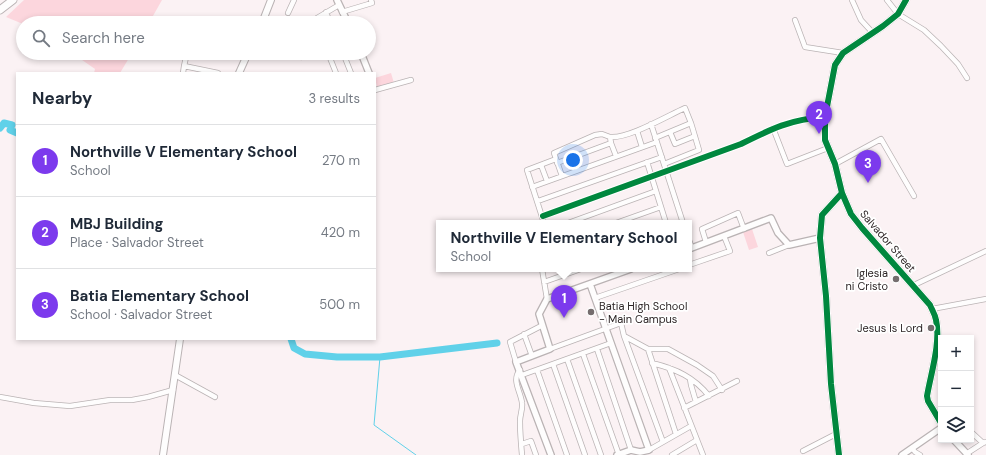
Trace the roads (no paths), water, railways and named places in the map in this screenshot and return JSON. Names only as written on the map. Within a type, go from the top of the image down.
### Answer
[{"type":"main road","points":[[0,10],[12,0]]},
{"type":"main road","points":[[265,16],[271,0]]},
{"type":"main road","points":[[239,72],[245,60]]},
{"type":"main road","points":[[163,455],[180,340]]},
{"type":"street","points":[[288,13],[294,0]]},
{"type":"street","points":[[342,12],[372,3],[371,0]]},
{"type":"street","points":[[852,0],[861,20],[873,33]]},
{"type":"street","points":[[887,0],[898,14],[930,35],[958,64],[968,78]]},
{"type":"street","name":"Salvador Street","points":[[906,0],[898,14],[843,53],[835,65],[825,117],[825,140],[835,164],[842,193],[851,214],[914,285],[932,309],[936,321],[937,341],[927,396],[928,401],[938,418]]},
{"type":"street","points":[[320,16],[338,2],[344,16]]},
{"type":"street","points":[[326,12],[327,16]]},
{"type":"street","points":[[795,20],[805,47],[843,53]]},
{"type":"street","points":[[182,72],[185,60]]},
{"type":"street","points":[[331,60],[336,72]]},
{"type":"street","points":[[346,60],[351,72]]},
{"type":"street","points":[[364,60],[369,72]]},
{"type":"street","points":[[184,66],[213,72]]},
{"type":"street","points":[[376,90],[411,80]]},
{"type":"street","points":[[562,176],[554,153],[595,135],[602,134],[616,138],[637,131],[685,108],[699,150],[664,164]]},
{"type":"street","points":[[542,216],[741,144],[773,128],[798,120],[825,117]]},
{"type":"street","points":[[532,186],[642,147],[691,123]]},
{"type":"street","points":[[651,124],[682,220]]},
{"type":"street","points":[[773,128],[787,164],[828,148]]},
{"type":"street","points":[[637,131],[642,147]]},
{"type":"street","points":[[670,132],[675,144],[695,136]]},
{"type":"street","points":[[610,137],[616,156]]},
{"type":"street","points":[[835,164],[881,139],[914,196]]},
{"type":"street","points":[[543,220],[527,170],[611,143]]},
{"type":"street","points":[[538,201],[662,157]]},
{"type":"street","points":[[647,162],[664,220]]},
{"type":"street","points":[[541,165],[548,181]]},
{"type":"street","points":[[577,220],[656,192]]},
{"type":"street","points":[[839,455],[831,384],[826,296],[820,238],[822,215],[842,193]]},
{"type":"street","points":[[624,220],[661,207]]},
{"type":"street","points":[[706,242],[702,229],[738,213],[744,229]]},
{"type":"street","points":[[692,247],[771,218],[778,233],[789,245]]},
{"type":"street","points":[[692,264],[730,251],[724,236]]},
{"type":"street","points":[[769,253],[789,245],[820,238]]},
{"type":"street","points":[[914,285],[986,252]]},
{"type":"street","points":[[542,272],[547,299]]},
{"type":"street","points":[[544,282],[572,272]]},
{"type":"street","points":[[550,349],[538,314],[547,299],[624,272]]},
{"type":"street","points":[[595,298],[670,272]]},
{"type":"street","points":[[590,284],[649,450]]},
{"type":"street","points":[[932,309],[986,299]]},
{"type":"street","points":[[516,362],[621,323],[624,336],[663,442]]},
{"type":"street","points":[[542,326],[510,342],[551,455]]},
{"type":"street","points":[[524,334],[532,356]]},
{"type":"street","points":[[624,336],[648,349],[668,349],[697,365],[713,376],[722,390]]},
{"type":"street","points":[[522,455],[522,444],[520,437],[522,403],[518,393],[516,374],[536,370],[611,343]]},
{"type":"street","points":[[596,348],[631,450]]},
{"type":"street","points":[[648,349],[676,434]]},
{"type":"street","points":[[583,354],[618,455],[631,450],[640,452],[649,450],[691,426]]},
{"type":"street","points":[[567,359],[601,455]]},
{"type":"street","points":[[652,363],[669,368],[690,378],[700,385],[709,396]]},
{"type":"street","points":[[553,364],[585,455]]},
{"type":"street","points":[[669,368],[703,455]]},
{"type":"street","points":[[536,370],[567,455]]},
{"type":"street","points":[[175,375],[215,397]]},
{"type":"street","points":[[690,378],[696,402]]},
{"type":"street","points":[[684,408],[722,390],[737,381]]},
{"type":"street","points":[[0,397],[34,403],[70,406],[110,400],[132,400],[173,390]]},
{"type":"street","points":[[522,403],[530,399]]},
{"type":"street","points":[[902,455],[938,430]]},
{"type":"street","points":[[803,451],[836,434]]},
{"type":"street","points":[[957,443],[967,454],[984,442],[974,434]]},
{"type":"street","points":[[672,455],[697,440]]},
{"type":"street","points":[[522,444],[531,441],[536,455]]},
{"type":"street","points":[[912,448],[914,452],[920,455]]},
{"type":"waterway","points":[[0,128],[4,123],[12,125],[10,130],[16,133]]},
{"type":"waterway","points":[[291,340],[294,348],[305,354],[337,357],[380,357],[497,343]]},
{"type":"waterway","points":[[380,357],[374,425],[416,455]]},
{"type":"place","name":"MBJ Building","points":[[819,134]]},
{"type":"place","name":"Batia Elementary School","points":[[868,183]]},
{"type":"place","name":"Iglesia ni Cristo","points":[[896,279]]},
{"type":"place","name":"Batia High School - Main Campus","points":[[591,312]]},
{"type":"place","name":"Northville V Elementary School","points":[[564,318]]},
{"type":"place","name":"Jesus Is Lord","points":[[931,328]]}]
